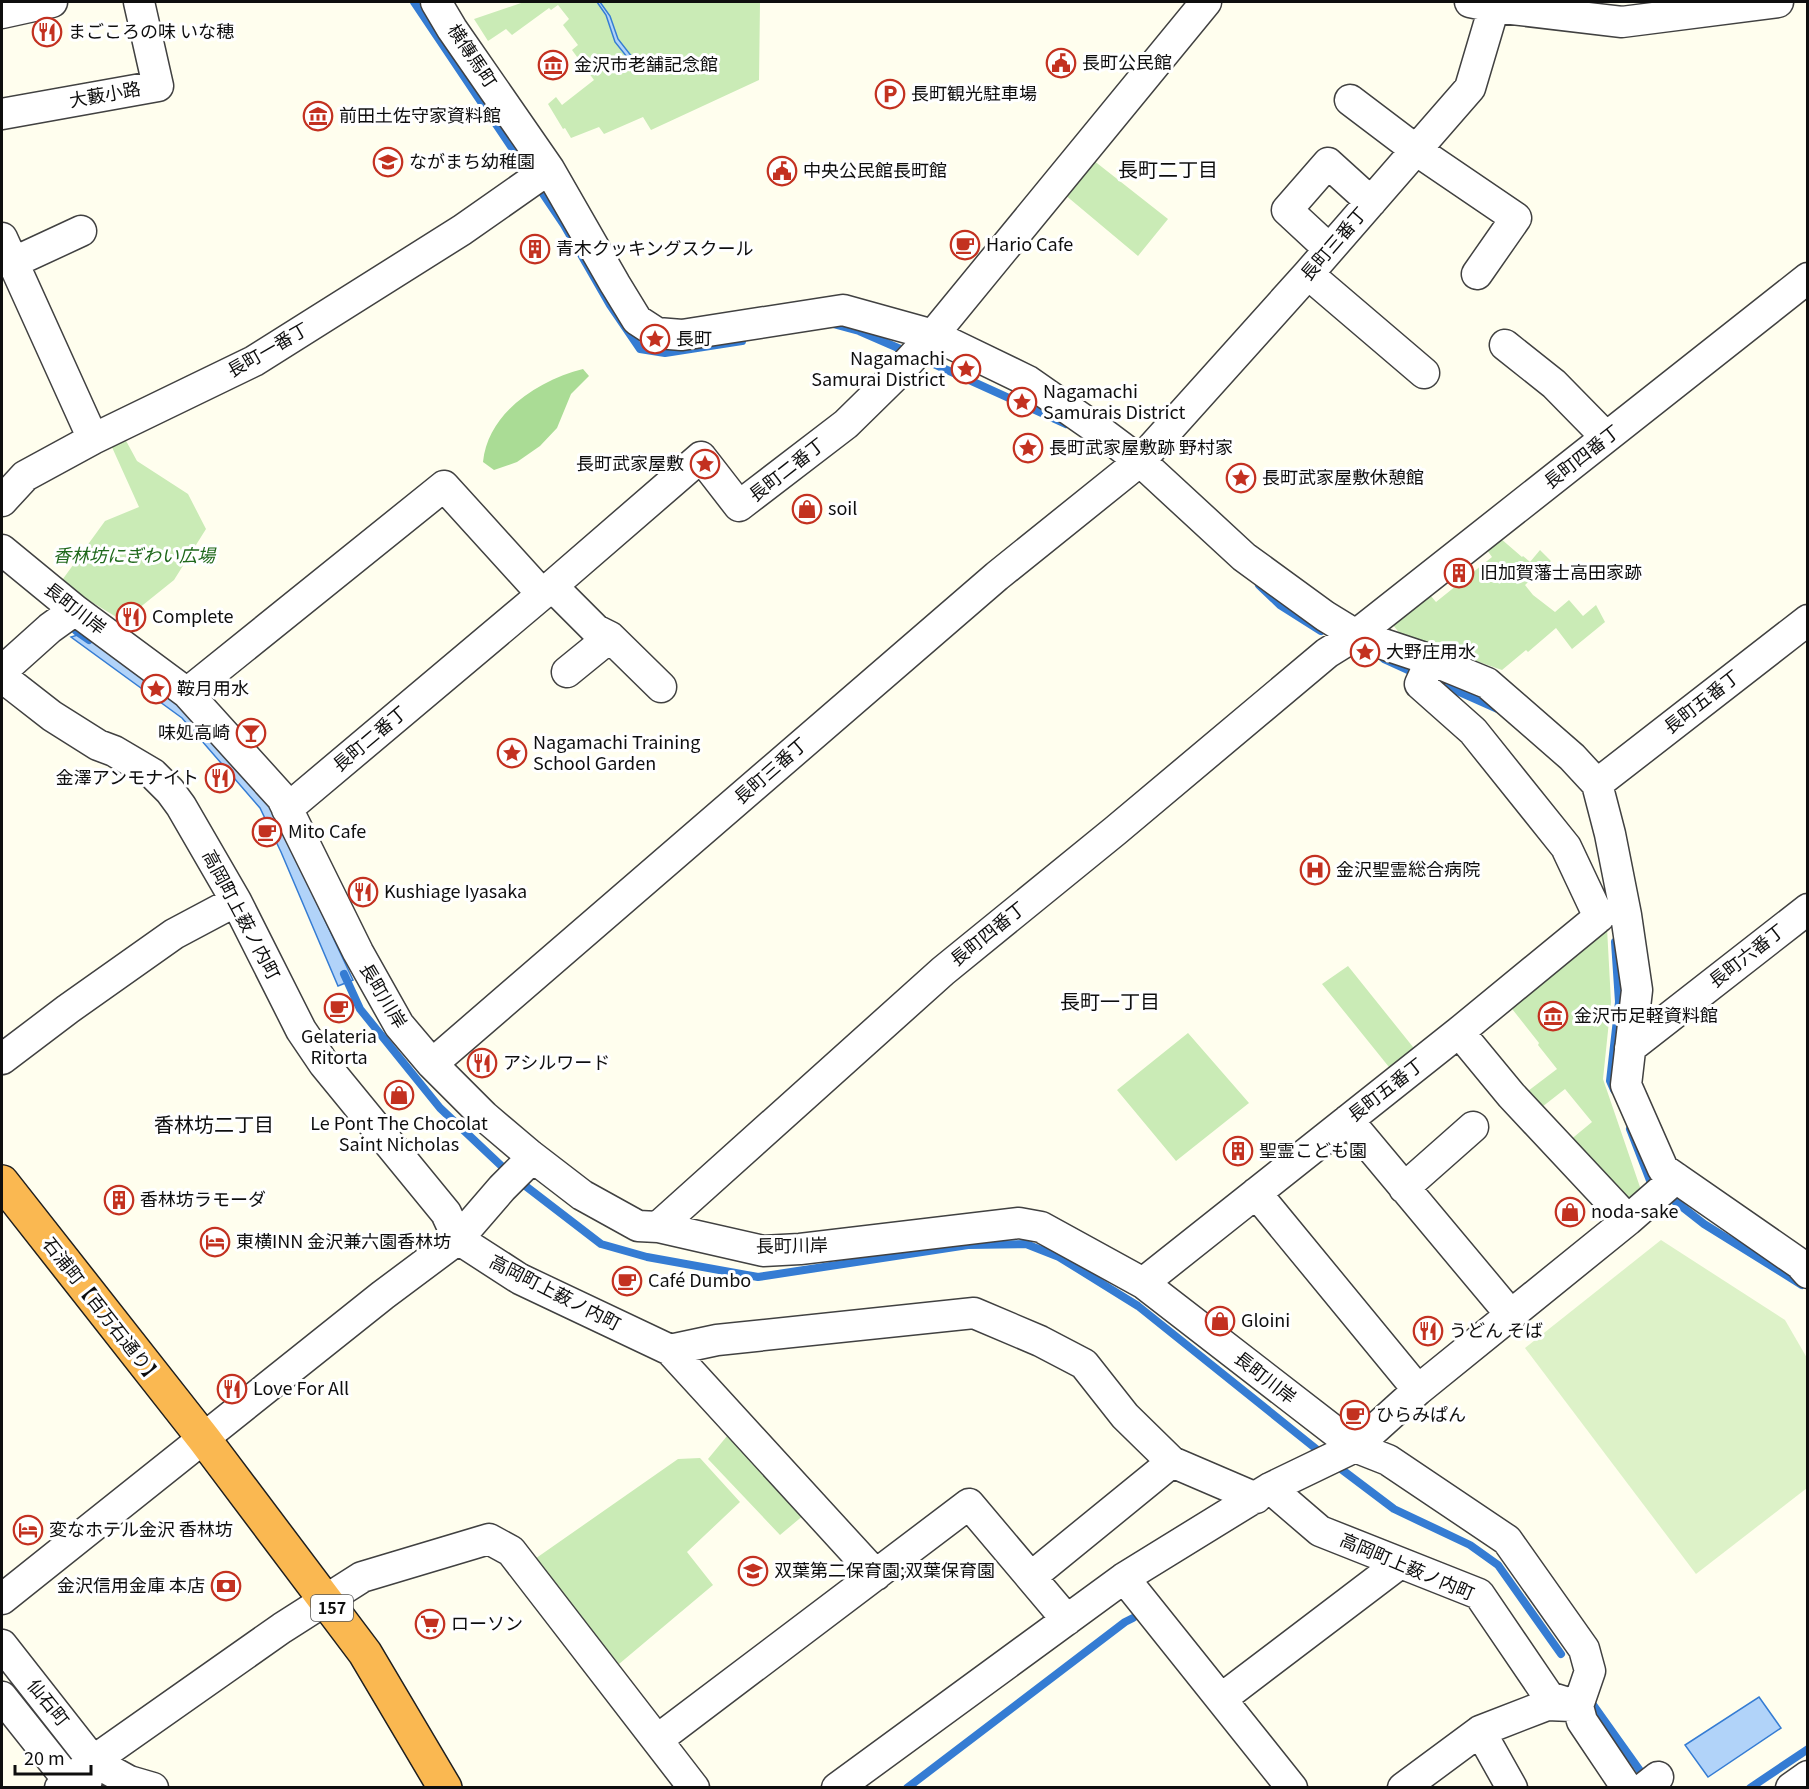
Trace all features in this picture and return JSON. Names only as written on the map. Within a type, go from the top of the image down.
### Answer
[{"type":"highway","name":"石浦町【百万石通り】","points":[[2,1182],[204,1439]]},
{"type":"highway","name":"157","points":[[204,1439],[365,1653],[445,1788]]},
{"type":"street","points":[[2,14],[52,2]]},
{"type":"street","name":"大藪小路","points":[[2,114],[158,86],[139,2]]},
{"type":"street","name":"横傳馬町","points":[[436,2],[540,176],[615,284],[637,320],[657,333],[682,335],[843,310],[933,335],[1028,381],[1140,461],[1244,557],[1325,616],[1425,672],[1487,683],[1572,756],[1597,784]]},
{"type":"street","name":"長町二番丁","points":[[287,809],[701,457],[739,507],[846,424],[933,335],[1206,2]]},
{"type":"street","points":[[1482,4],[1622,22],[1778,2]]},
{"type":"street","name":"長町三番丁","points":[[432,1064],[997,576],[1140,461],[1308,274],[1470,88],[1482,4]]},
{"type":"street","points":[[1350,100],[1416,150],[1516,218],[1477,274]]},
{"type":"street","points":[[1329,249],[1287,210],[1328,163],[1371,202]]},
{"type":"street","name":"長町一番丁","points":[[2,501],[25,476],[93,438],[254,361],[462,230],[540,176]]},
{"type":"street","points":[[81,231],[7,250],[93,438]]},
{"type":"street","points":[[1308,274],[1424,372]]},
{"type":"street","name":"長町四番丁","points":[[658,1227],[943,971],[1328,653],[1356,635],[1808,278]]},
{"type":"street","points":[[1505,345],[1554,384],[1606,438]]},
{"type":"street","points":[[187,693],[444,486],[547,590],[596,630],[610,637],[661,687]]},
{"type":"street","name":"長町川岸","points":[[2,550],[64,618],[187,693],[282,798],[358,952],[399,1025],[432,1064],[527,1161],[638,1226],[658,1227],[763,1251],[810,1248],[1019,1223],[1041,1227],[1143,1283],[1355,1447],[1388,1460],[1507,1540],[1584,1649],[1590,1671],[1578,1706]]},
{"type":"street","points":[[2,671],[64,618]]},
{"type":"street","name":"長町五番丁","points":[[1597,784],[1808,620]]},
{"type":"street","points":[[567,672],[610,637]]},
{"type":"street","points":[[1425,672],[1566,847],[1613,916]]},
{"type":"street","name":"高岡町上薮ノ内町","points":[[2,677],[52,716],[98,745],[153,774],[170,791],[236,901],[301,1030],[324,1064],[446,1213],[458,1239],[520,1279],[670,1350],[717,1340],[974,1313],[1040,1341],[1084,1364],[1125,1416],[1172,1462],[1263,1493],[1320,1531],[1479,1594],[1549,1697],[1578,1706]]},
{"type":"street","points":[[1597,784],[1610,834],[1613,916],[1637,990],[1626,1085],[1663,1169],[1806,1262]]},
{"type":"street","points":[[2,1059],[68,1008],[174,934],[236,901]]},
{"type":"street","name":"長町六番丁","points":[[1630,1048],[1808,909]]},
{"type":"street","name":"長町五番丁","points":[[1143,1283],[1459,1032],[1613,916]]},
{"type":"street","points":[[1459,1032],[1510,1095],[1628,1220]]},
{"type":"street","points":[[1347,1120],[1512,1315]]},
{"type":"street","points":[[1404,1188],[1473,1128]]},
{"type":"street","points":[[2,1599],[383,1295],[458,1239],[527,1161]]},
{"type":"street","points":[[837,1788],[1124,1578],[1263,1493],[1355,1447],[1418,1390],[1628,1220],[1676,1178]]},
{"type":"street","points":[[1256,1193],[1418,1390]]},
{"type":"street","points":[[670,1350],[876,1575]]},
{"type":"street","points":[[1031,1577],[1172,1462]]},
{"type":"street","points":[[657,1740],[969,1504],[1067,1620]]},
{"type":"street","points":[[64,1784],[93,1761],[282,1628],[362,1577],[489,1539],[511,1551],[694,1788]]},
{"type":"street","points":[[1221,1699],[1400,1563]]},
{"type":"street","points":[[1124,1578],[1292,1788]]},
{"type":"street","name":"仙石町","points":[[2,1645],[93,1761]]},
{"type":"street","name":"仙石町","points":[[2,1697],[64,1784]]},
{"type":"street","points":[[1403,1788],[1480,1731],[1546,1705],[1578,1706],[1582,1721],[1627,1788]]},
{"type":"street","points":[[1480,1731],[1512,1788]]},
{"type":"street","points":[[93,1761],[141,1784]]},
{"type":"street","points":[[1791,1788],[1808,1776]]},
{"type":"street","points":[[64,1784],[141,1784]]},
{"type":"green space","points":[[524,2],[760,2],[759,80],[651,130],[643,117],[604,134],[599,127],[571,138],[548,104],[556,97],[562,105],[594,80],[572,50],[578,45],[563,25],[569,19],[558,5],[551,10],[549,8],[512,35],[506,29],[488,41],[474,19]]},
{"type":"green space","points":[[1093,160],[1168,219],[1138,256],[1064,194]]},
{"type":"green space","points":[[583,369],[589,376],[571,394],[557,428],[540,446],[517,462],[494,470],[483,462],[487,444],[495,428],[518,401],[550,381]]},
{"type":"green space","name":"香林坊にぎわい広場","points":[[124,437],[137,461],[188,494],[206,529],[174,580],[123,621],[60,583],[105,521],[139,507],[111,445]]},
{"type":"green space","points":[[1500,538],[1530,562],[1540,550],[1551,561],[1525,585],[1533,595],[1555,612],[1569,600],[1583,616],[1596,605],[1605,622],[1572,649],[1556,628],[1502,670],[1401,635],[1393,625],[1425,589],[1436,602],[1492,557],[1482,543]]},
{"type":"green space","points":[[1607,928],[1611,1002],[1603,1079],[1641,1190],[1625,1204],[1569,1141],[1592,1122],[1565,1089],[1542,1107],[1528,1091],[1557,1069],[1509,1005]]},
{"type":"green space","points":[[1348,966],[1417,1052],[1393,1072],[1322,984]]},
{"type":"green space","points":[[1188,1033],[1249,1103],[1176,1161],[1117,1090]]},
{"type":"green space","points":[[1661,1240],[1785,1320],[1807,1358],[1807,1488],[1696,1574],[1525,1348]]},
{"type":"green space","points":[[732,1430],[811,1509],[780,1535],[708,1459]]},
{"type":"green space","points":[[700,1458],[740,1502],[687,1552],[713,1585],[619,1664],[532,1561],[678,1459]]},
{"type":"water","points":[[597,2],[600,2],[610,16],[618,39],[643,71],[639,72],[615,42],[606,15]]},
{"type":"water","points":[[84,633],[190,712],[268,803],[353,980],[338,986],[260,808],[182,718],[71,637]]},
{"type":"water","points":[[1759,1697],[1781,1728],[1708,1777],[1685,1745]]},
{"type":"waterway","points":[[414,2],[530,175]]},
{"type":"waterway","points":[[537,185],[564,225],[610,305],[640,349],[665,353],[742,341]]},
{"type":"waterway","points":[[833,324],[859,331],[905,351]]},
{"type":"waterway","points":[[925,360],[1066,424]]},
{"type":"waterway","points":[[1259,585],[1280,605],[1321,631]]},
{"type":"waterway","points":[[76,631],[89,640]]},
{"type":"waterway","points":[[1384,659],[1417,674]]},
{"type":"waterway","points":[[1437,682],[1500,710]]},
{"type":"waterway","points":[[1614,1090],[1610,1081],[1619,1002],[1615,942]]},
{"type":"waterway","points":[[344,974],[360,1009],[440,1108],[509,1173]]},
{"type":"waterway","points":[[1630,1129],[1651,1183],[1655,1186]]},
{"type":"waterway","points":[[519,1181],[601,1244],[647,1257],[758,1277],[968,1245],[1026,1244],[1059,1257],[1138,1306],[1320,1452]]},
{"type":"waterway","points":[[1667,1195],[1704,1224],[1802,1285]]},
{"type":"waterway","points":[[1341,1469],[1394,1509],[1470,1545],[1498,1565],[1561,1654]]},
{"type":"waterway","points":[[907,1788],[1133,1618]]},
{"type":"waterway","points":[[1589,1699],[1646,1779]]},
{"type":"waterway","points":[[1750,1788],[1808,1749]]},
{"type":"place","name":"まごころの味 いな穂","points":[[47,32]]},
{"type":"place","name":"長町公民館","points":[[1061,63]]},
{"type":"place","name":"金沢市老舗記念館","points":[[553,65]]},
{"type":"place","name":"長町観光駐車場","points":[[890,94]]},
{"type":"place","name":"前田土佐守家資料館","points":[[318,116]]},
{"type":"place","name":"ながまち幼稚園","points":[[388,162]]},
{"type":"place","name":"中央公民館長町館","points":[[782,171]]},
{"type":"place","name":"Hario Cafe","points":[[965,245]]},
{"type":"place","name":"青木クッキングスクール","points":[[535,249]]},
{"type":"place","name":"長町","points":[[655,339]]},
{"type":"place","name":"Nagamachi Samurai District","points":[[966,369]]},
{"type":"place","name":"Nagamachi Samurais District","points":[[1022,402]]},
{"type":"place","name":"長町武家屋敷跡 野村家","points":[[1028,448]]},
{"type":"place","name":"長町武家屋敷","points":[[705,464]]},
{"type":"place","name":"長町武家屋敷休憩館","points":[[1241,478]]},
{"type":"place","name":"soil","points":[[807,509]]},
{"type":"place","name":"旧加賀藩士高田家跡","points":[[1459,573]]},
{"type":"place","name":"Complete","points":[[131,617]]},
{"type":"place","name":"大野庄用水","points":[[1365,652]]},
{"type":"place","name":"鞍月用水","points":[[156,689]]},
{"type":"place","name":"味処高崎","points":[[251,733]]},
{"type":"place","name":"Nagamachi Training School Garden","points":[[512,753]]},
{"type":"place","name":"金澤アンモナイト","points":[[220,778]]},
{"type":"place","name":"Mito Cafe","points":[[267,832]]},
{"type":"place","name":"金沢聖霊総合病院","points":[[1315,870]]},
{"type":"place","name":"Kushiage Iyasaka","points":[[363,892]]},
{"type":"place","name":"Gelateria Ritorta","points":[[339,1008]]},
{"type":"place","name":"金沢市足軽資料館","points":[[1553,1016]]},
{"type":"place","name":"アシルワード","points":[[482,1063]]},
{"type":"place","name":"Le Pont The Chocolat Saint Nicholas","points":[[399,1095]]},
{"type":"place","name":"聖霊こども園","points":[[1238,1151]]},
{"type":"place","name":"香林坊ラモーダ","points":[[119,1200]]},
{"type":"place","name":"noda-sake","points":[[1570,1212]]},
{"type":"place","name":"東横INN 金沢兼六園香林坊","points":[[215,1242]]},
{"type":"place","name":"Café Dumbo","points":[[627,1281]]},
{"type":"place","name":"Gloini","points":[[1220,1321]]},
{"type":"place","name":"うどん そば","points":[[1428,1331]]},
{"type":"place","name":"Love For All","points":[[232,1389]]},
{"type":"place","name":"ひらみぱん","points":[[1355,1415]]},
{"type":"place","name":"変なホテル金沢 香林坊","points":[[28,1530]]},
{"type":"place","name":"双葉第二保育園;双葉保育園","points":[[753,1571]]},
{"type":"place","name":"金沢信用金庫 本店","points":[[226,1586]]},
{"type":"place","name":"ローソン","points":[[430,1624]]},
{"type":"district","name":"長町二丁目","points":[[1168,170]]},
{"type":"district","name":"長町一丁目","points":[[1110,1002]]},
{"type":"district","name":"香林坊二丁目","points":[[214,1125]]}]
